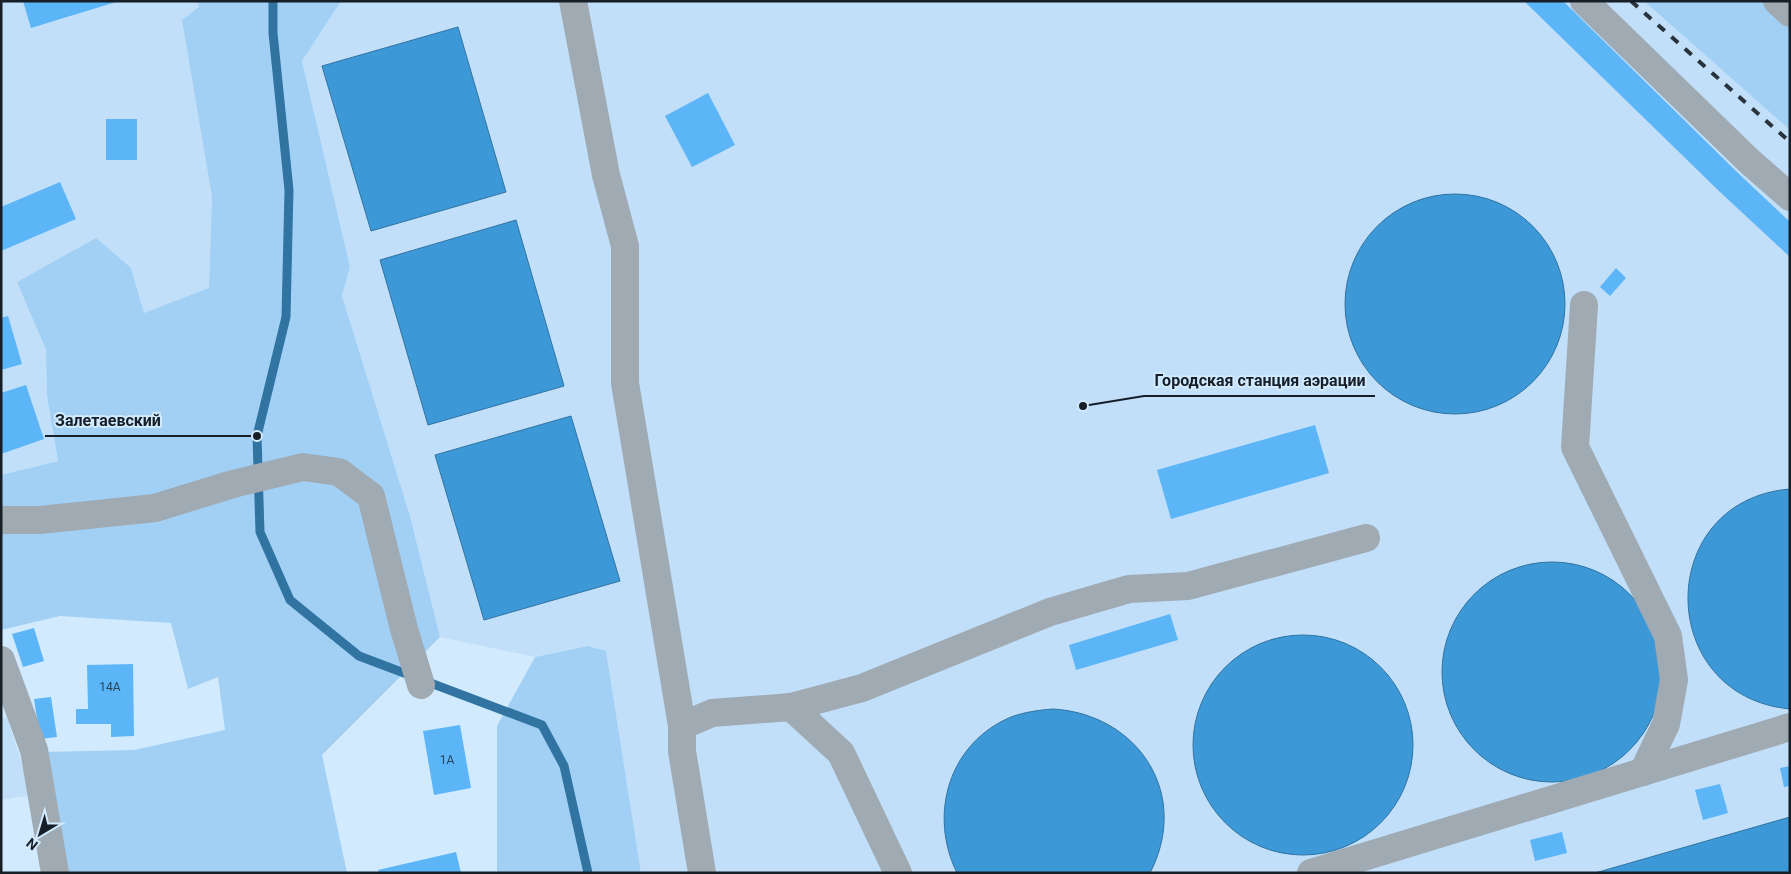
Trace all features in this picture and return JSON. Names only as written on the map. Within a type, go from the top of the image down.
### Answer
[{"type":"street","points":[[573,1],[606,175],[625,246],[625,383],[682,726],[682,750],[702,873]]},
{"type":"street","points":[[1584,1],[1749,161],[1790,198]]},
{"type":"street","points":[[1584,305],[1575,448],[1668,636],[1674,680],[1666,724],[1643,772]]},
{"type":"street","points":[[1,520],[40,520],[155,508],[232,484],[303,467],[339,472],[371,496],[404,628],[421,685]]},
{"type":"street","points":[[682,726],[712,714],[791,707],[862,688],[1050,612],[1129,588],[1188,586],[1366,538]]},
{"type":"street","points":[[1,660],[34,750],[55,873]]},
{"type":"street","points":[[791,707],[841,753],[898,873]]},
{"type":"street","points":[[1311,873],[1790,727]]},
{"type":"shaded area","points":[[1,1],[198,1],[200,7],[182,20],[212,197],[209,289],[144,313],[131,268],[17,282],[46,350],[47,396],[58,461],[1,475]]},
{"type":"shaded area","points":[[198,1],[341,1],[302,61],[350,267],[342,296],[410,516],[440,637],[322,755],[347,873],[63,873],[42,752],[134,750],[225,730],[218,677],[188,689],[171,623],[60,616],[1,630],[1,475],[58,461],[47,396],[46,350],[17,282],[96,238],[131,268],[144,313],[209,288],[212,197],[182,20],[199,7]]},
{"type":"shaded area","points":[[341,1],[1644,1],[1790,130],[1790,873],[641,873],[606,651],[588,646],[535,657],[440,637],[410,516],[342,296],[350,267],[302,61]]},
{"type":"shaded area","points":[[1644,1],[1790,1],[1790,130]]},
{"type":"shaded area","points":[[588,646],[606,651],[641,873],[497,873],[497,726],[535,657]]},
{"type":"shaded area","points":[[1,718],[7,718],[32,795],[1,800]]},
{"type":"water","points":[[458,27],[506,192],[371,231],[322,66]]},
{"type":"water","points":[[1444,194],[1466,194],[1497,202],[1516,212],[1533,226],[1547,243],[1557,262],[1565,293],[1565,315],[1557,346],[1547,365],[1533,382],[1516,396],[1497,406],[1466,414],[1444,414],[1413,406],[1403,401],[1385,389],[1370,374],[1353,346],[1345,315],[1345,293],[1353,262],[1358,252],[1370,234],[1385,219],[1413,202]]},
{"type":"water","points":[[516,220],[564,386],[428,425],[380,260]]},
{"type":"water","points":[[571,416],[620,581],[484,620],[435,455]]},
{"type":"water","points":[[1790,489],[1790,709],[1745,696],[1714,671],[1694,637],[1688,598],[1694,560],[1714,526],[1745,501]]},
{"type":"water","points":[[1552,562],[1573,564],[1594,570],[1630,594],[1654,630],[1660,651],[1662,672],[1660,693],[1654,714],[1630,750],[1594,774],[1573,780],[1552,782],[1531,780],[1510,774],[1474,750],[1450,714],[1444,693],[1442,672],[1444,651],[1450,630],[1474,594],[1510,570],[1531,564]]},
{"type":"water","points":[[1292,635],[1314,635],[1345,643],[1364,653],[1381,667],[1395,684],[1405,703],[1413,734],[1413,756],[1405,787],[1395,806],[1381,823],[1364,837],[1345,847],[1314,855],[1292,855],[1261,847],[1251,842],[1233,830],[1218,815],[1201,787],[1193,756],[1193,734],[1201,703],[1206,693],[1218,675],[1233,660],[1261,643]]},
{"type":"water","points":[[1053,709],[1083,714],[1110,726],[1132,742],[1149,763],[1160,788],[1164,815],[1161,843],[1150,873],[957,873],[948,850],[944,827],[945,805],[950,783],[959,762],[972,744],[990,729],[1011,717]]},
{"type":"water","points":[[1790,817],[1790,873],[1595,873]]},
{"type":"building","points":[[23,1],[116,1],[116,2],[31,28]]},
{"type":"building","points":[[1524,1],[1563,1],[1790,222],[1790,257],[1720,192]]},
{"type":"building","points":[[708,93],[735,145],[692,167],[665,116]]},
{"type":"building","points":[[106,119],[137,119],[137,160],[106,160]]},
{"type":"building","points":[[60,182],[76,219],[1,251],[1,207]]},
{"type":"building","points":[[1616,268],[1626,278],[1610,296],[1600,287]]},
{"type":"building","points":[[8,316],[22,364],[1,370],[1,318]]},
{"type":"building","points":[[26,385],[44,439],[1,454],[1,393]]},
{"type":"building","points":[[1315,425],[1329,473],[1171,519],[1157,470]]},
{"type":"building","points":[[1170,614],[1178,640],[1076,670],[1069,645]]},
{"type":"building","points":[[34,628],[44,661],[23,667],[12,634]]},
{"type":"building","points":[[133,664],[134,736],[111,737],[111,724],[76,724],[76,709],[88,709],[87,665]]},
{"type":"building","points":[[51,697],[57,737],[40,739],[34,699]]},
{"type":"building","points":[[460,725],[471,788],[434,795],[423,731]]},
{"type":"building","points":[[1790,766],[1790,786],[1784,787],[1780,768]]},
{"type":"building","points":[[1720,784],[1728,813],[1703,820],[1695,790]]},
{"type":"building","points":[[1562,832],[1567,853],[1535,861],[1530,840]]},
{"type":"building","points":[[456,852],[461,873],[379,873],[378,870]]},
{"type":"waterway","points":[[273,1],[273,33],[289,190],[286,317],[257,436],[260,532],[290,600],[359,656],[542,725],[564,766],[588,873]]},
{"type":"railway","points":[[1631,1],[1790,142]]},
{"type":"place","name":"Городская станция аэрации","points":[[1083,406]]},
{"type":"place","name":"Залетаевский","points":[[257,436]]}]
